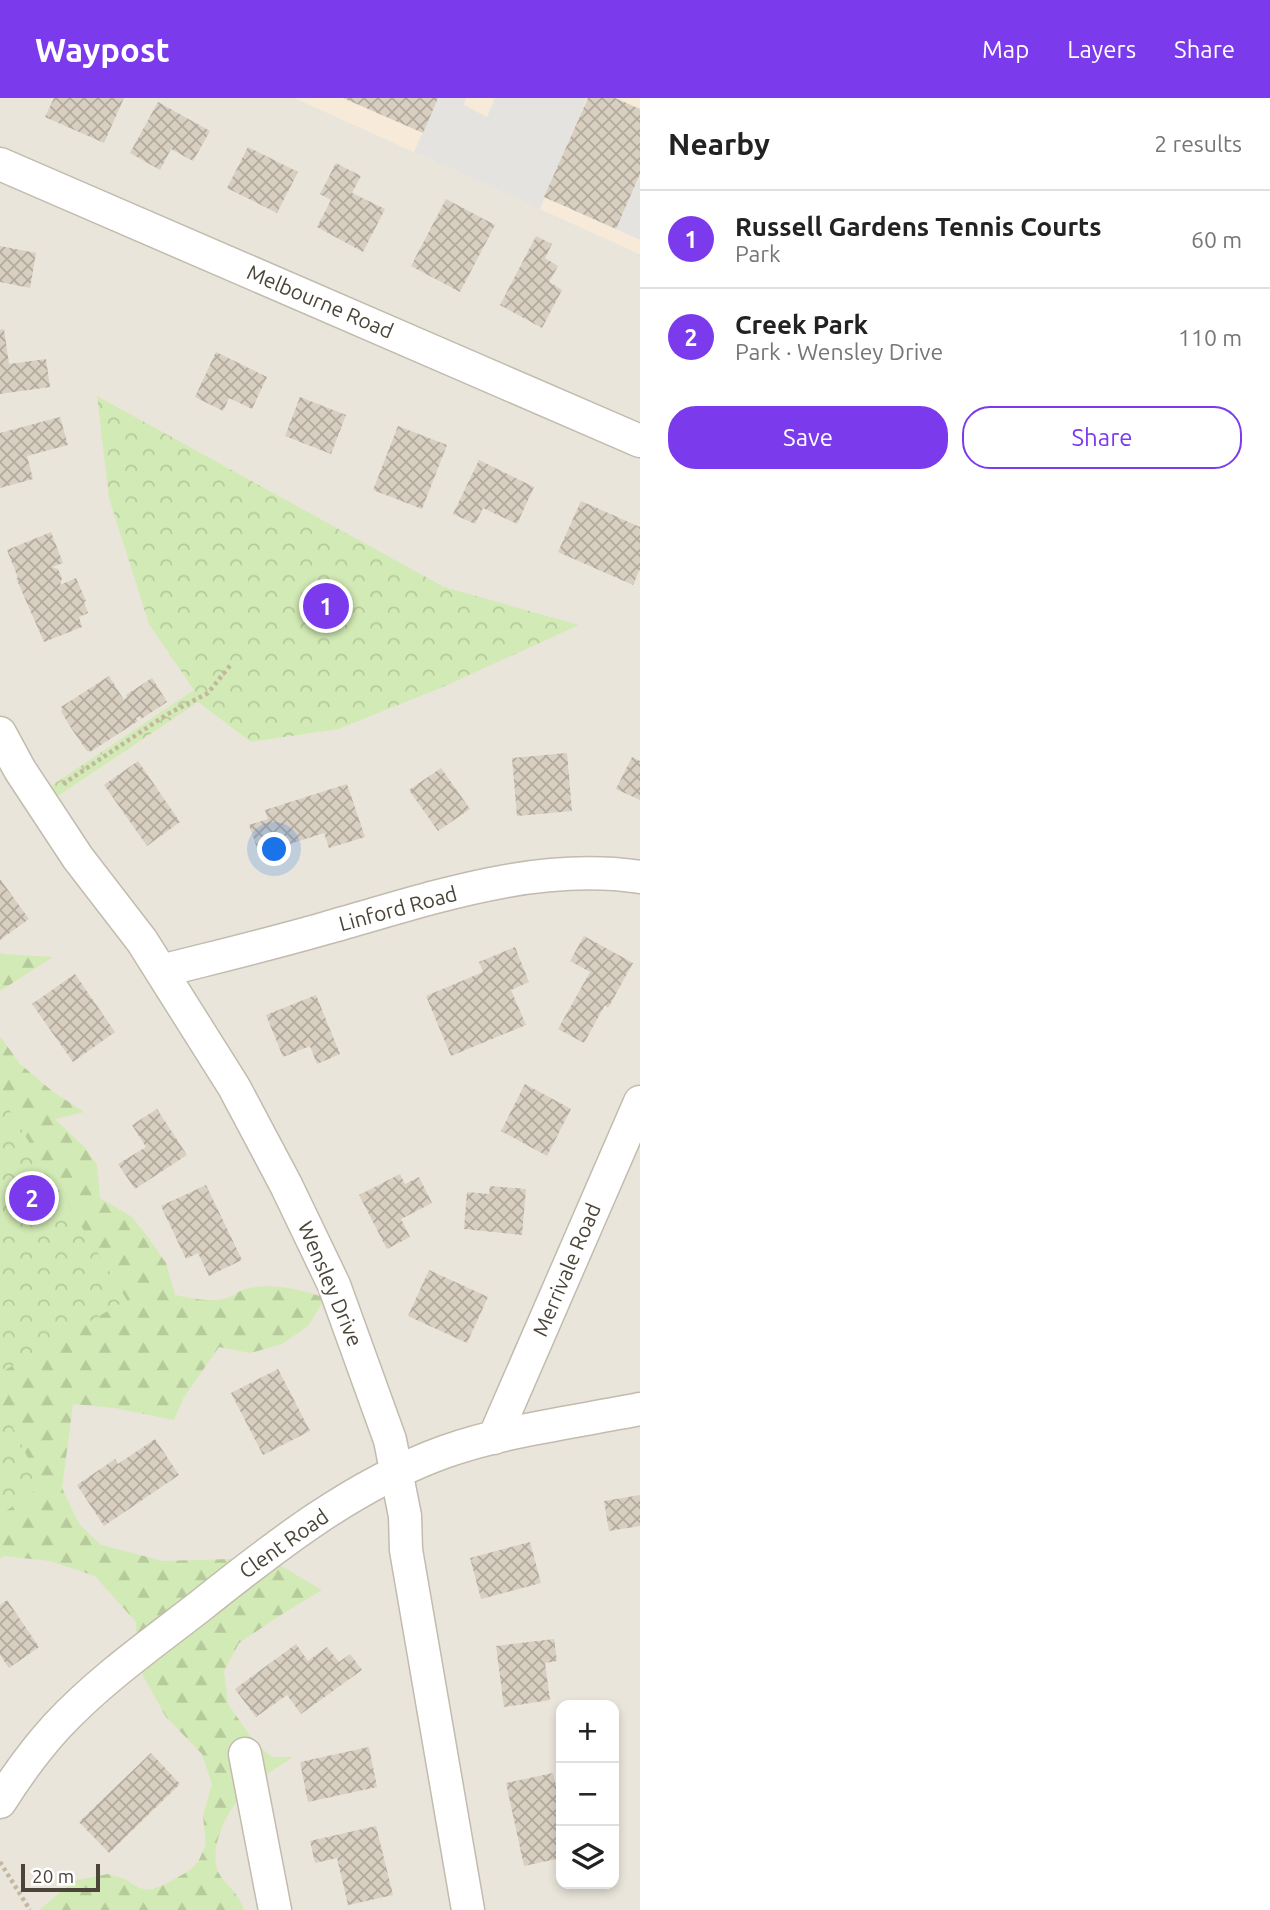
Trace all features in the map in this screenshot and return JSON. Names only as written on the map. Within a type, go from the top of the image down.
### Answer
[{"type":"street","name":"Melbourne Road","points":[[0,164],[640,441]]},
{"type":"street","name":"Wensley Drive","points":[[0,733],[20,770],[78,858],[142,942],[234,1087],[286,1185],[334,1285],[390,1440],[405,1516],[406,1550],[468,1910]]},
{"type":"street","name":"Linford Road","points":[[161,971],[326,928],[413,902],[514,880],[580,874],[640,877]]},
{"type":"street","name":"Merrivale Road","points":[[494,1438],[640,1102]]},
{"type":"street","name":"Clent Road","points":[[0,1802],[16,1776],[57,1726],[103,1682],[312,1521],[368,1486],[443,1452],[494,1438],[640,1409]]},
{"type":"street","points":[[245,1754],[275,1910]]},
{"type":"path","points":[[40,800],[166,715],[208,693],[232,663]]},
{"type":"path","points":[[0,1862],[30,1910]]},
{"type":"shaded area","points":[[0,98],[295,98],[640,254],[640,1910],[151,1910],[73,1881],[39,1910],[0,1910]]},
{"type":"shaded area","points":[[295,98],[640,98],[640,254],[463,174]]},
{"type":"shaded area","points":[[438,98],[466,98],[464,105],[487,117],[495,98],[587,98],[540,209],[414,152]]},
{"type":"shaded area","points":[[640,176],[640,240],[616,229]]},
{"type":"green space","points":[[97,396],[444,587],[579,625],[438,689],[338,729],[251,742],[198,702],[52,800],[45,790],[194,690],[149,624],[109,498]]},
{"type":"green space","points":[[0,953],[4,954],[53,957],[0,991]]},
{"type":"green space","points":[[0,1036],[20,1064],[52,1091],[84,1112],[55,1119],[86,1149],[97,1165],[100,1198],[132,1217],[166,1263],[175,1295],[217,1300],[246,1289],[269,1286],[325,1298],[308,1326],[282,1344],[250,1353],[219,1347],[184,1397],[174,1420],[115,1408],[73,1404],[62,1488],[79,1524],[101,1545],[163,1561],[271,1560],[322,1590],[239,1643],[224,1671],[228,1704],[255,1743],[272,1757],[293,1757],[242,1795],[229,1813],[220,1834],[215,1855],[216,1865],[244,1910],[39,1910],[73,1881],[108,1874],[150,1890],[187,1872],[198,1862],[206,1845],[203,1816],[212,1784],[202,1754],[166,1717],[137,1665],[136,1622],[95,1576],[50,1561],[4,1556],[0,1559]]},
{"type":"green space","points":[[0,1095],[127,1300],[0,1373]]},
{"type":"green space","points":[[0,1402],[42,1486],[0,1515]]},
{"type":"building","points":[[54,98],[124,98],[104,143],[45,117]]},
{"type":"building","points":[[343,98],[438,98],[423,133]]},
{"type":"building","points":[[588,98],[615,98],[640,109],[640,174],[616,229],[544,197]]},
{"type":"building","points":[[158,102],[210,131],[193,161],[171,149],[160,170],[130,153]]},
{"type":"building","points":[[248,147],[298,172],[277,213],[227,188]]},
{"type":"building","points":[[336,163],[361,176],[352,193],[385,209],[363,252],[317,227],[331,200],[320,194]]},
{"type":"building","points":[[446,199],[495,225],[460,292],[411,266]]},
{"type":"building","points":[[536,236],[552,244],[545,258],[558,266],[549,282],[562,290],[542,328],[500,305]]},
{"type":"building","points":[[0,246],[36,253],[30,288],[0,282]]},
{"type":"building","points":[[4,329],[9,364],[46,359],[50,387],[0,394],[0,330]]},
{"type":"building","points":[[216,352],[267,377],[252,409],[229,398],[223,411],[195,397]]},
{"type":"building","points":[[300,397],[346,415],[331,454],[285,436]]},
{"type":"building","points":[[60,417],[68,445],[27,456],[33,479],[0,488],[0,433]]},
{"type":"building","points":[[398,426],[447,445],[422,509],[373,490]]},
{"type":"building","points":[[479,460],[534,487],[517,524],[483,508],[475,524],[453,514]]},
{"type":"building","points":[[581,501],[640,527],[640,569],[633,585],[558,552]]},
{"type":"building","points":[[51,532],[63,563],[52,567],[58,569],[62,578],[60,585],[76,578],[88,613],[79,617],[82,627],[44,642],[7,550]]},
{"type":"building","points":[[109,676],[124,700],[126,695],[152,678],[167,702],[141,719],[140,716],[136,718],[138,721],[90,752],[69,725],[61,707]]},
{"type":"building","points":[[567,753],[572,811],[517,816],[512,758]]},
{"type":"building","points":[[632,757],[640,761],[640,800],[616,789]]},
{"type":"building","points":[[138,761],[180,822],[147,846],[104,785]]},
{"type":"building","points":[[441,768],[470,809],[438,831],[409,790]]},
{"type":"building","points":[[347,784],[365,837],[329,848],[324,833],[259,854],[249,825],[268,819],[265,810]]},
{"type":"building","points":[[0,879],[29,919],[0,940]]},
{"type":"building","points":[[584,936],[633,963],[608,1008],[605,1005],[584,1043],[558,1029],[590,972],[570,961]]},
{"type":"building","points":[[515,947],[529,982],[511,990],[526,1025],[451,1056],[426,996],[483,972],[479,962]]},
{"type":"building","points":[[75,974],[115,1032],[73,1062],[32,1004]]},
{"type":"building","points":[[316,995],[340,1054],[317,1064],[310,1046],[283,1057],[266,1015]]},
{"type":"building","points":[[525,1084],[571,1109],[547,1156],[501,1131]]},
{"type":"building","points":[[157,1109],[187,1155],[135,1189],[118,1164],[146,1147],[132,1125]]},
{"type":"building","points":[[400,1174],[405,1184],[419,1177],[432,1203],[401,1219],[410,1237],[387,1249],[359,1195]]},
{"type":"building","points":[[206,1185],[242,1260],[209,1276],[198,1253],[186,1259],[161,1206]]},
{"type":"building","points":[[490,1186],[526,1189],[522,1235],[464,1229],[467,1192],[489,1194]]},
{"type":"building","points":[[429,1270],[488,1297],[467,1343],[408,1316]]},
{"type":"building","points":[[278,1369],[310,1431],[263,1455],[231,1393]]},
{"type":"building","points":[[155,1439],[179,1475],[104,1526],[77,1485],[115,1459],[118,1464]]},
{"type":"building","points":[[640,1495],[640,1526],[609,1531],[604,1501]]},
{"type":"building","points":[[530,1542],[541,1583],[481,1599],[470,1558]]},
{"type":"building","points":[[7,1600],[39,1647],[9,1668],[0,1655],[0,1605]]},
{"type":"building","points":[[554,1639],[557,1661],[545,1663],[550,1700],[504,1707],[496,1646]]},
{"type":"building","points":[[296,1644],[308,1661],[327,1647],[339,1662],[350,1654],[362,1670],[301,1714],[287,1695],[256,1717],[235,1689]]},
{"type":"building","points":[[369,1747],[377,1787],[308,1802],[300,1762]]},
{"type":"building","points":[[151,1753],[180,1784],[109,1853],[79,1822]]},
{"type":"building","points":[[553,1773],[556,1786],[556,1859],[524,1866],[506,1783]]},
{"type":"building","points":[[376,1826],[393,1895],[348,1905],[337,1858],[315,1863],[310,1841]]},
{"type":"place","name":"Russell Gardens Tennis Courts","points":[[326,606]]},
{"type":"place","name":"Creek Park","points":[[32,1198]]}]
